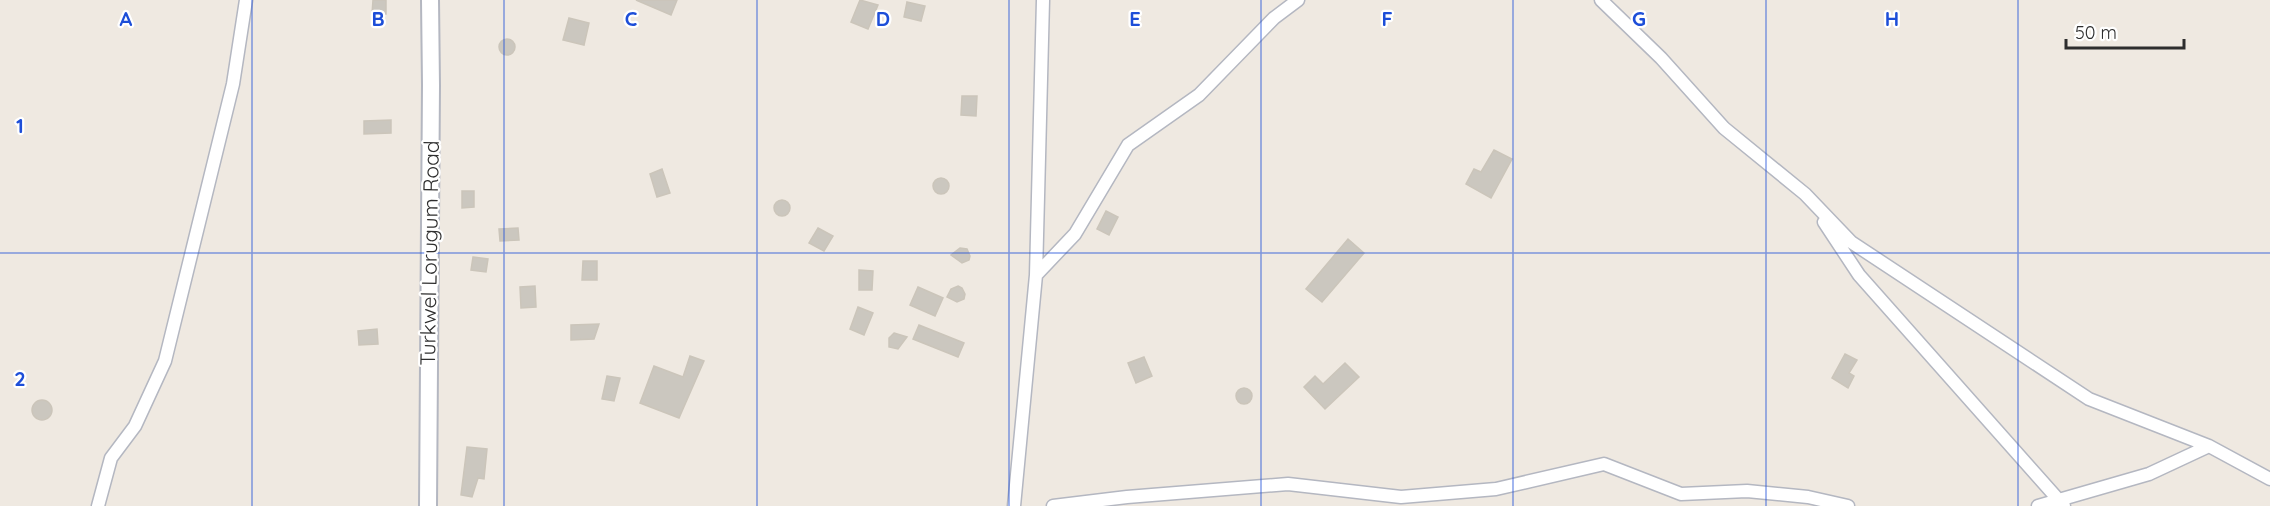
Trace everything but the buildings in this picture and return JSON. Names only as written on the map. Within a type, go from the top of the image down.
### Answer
[{"type":"main road","name":"Turkwel Lorugum Road","points":[[428,506],[430,0]]},
{"type":"street","points":[[98,506],[111,458],[135,426],[165,361],[233,84],[246,0]]},
{"type":"street","points":[[1014,506],[1036,275],[1043,0]]},
{"type":"street","points":[[1036,275],[1075,234],[1128,145],[1199,95],[1274,18],[1298,0]]},
{"type":"street","points":[[1601,0],[1661,58],[1724,128],[1805,194],[1851,242],[2089,399],[2209,446],[2270,479]]},
{"type":"street","points":[[1805,194],[1859,275],[2061,503]]},
{"type":"street","points":[[2038,506],[2061,503],[2149,474],[2209,446]]},
{"type":"street","points":[[1053,506],[1127,497],[1288,484],[1401,497],[1496,489],[1604,464],[1681,494],[1747,491],[1808,497],[1848,506]]}]
